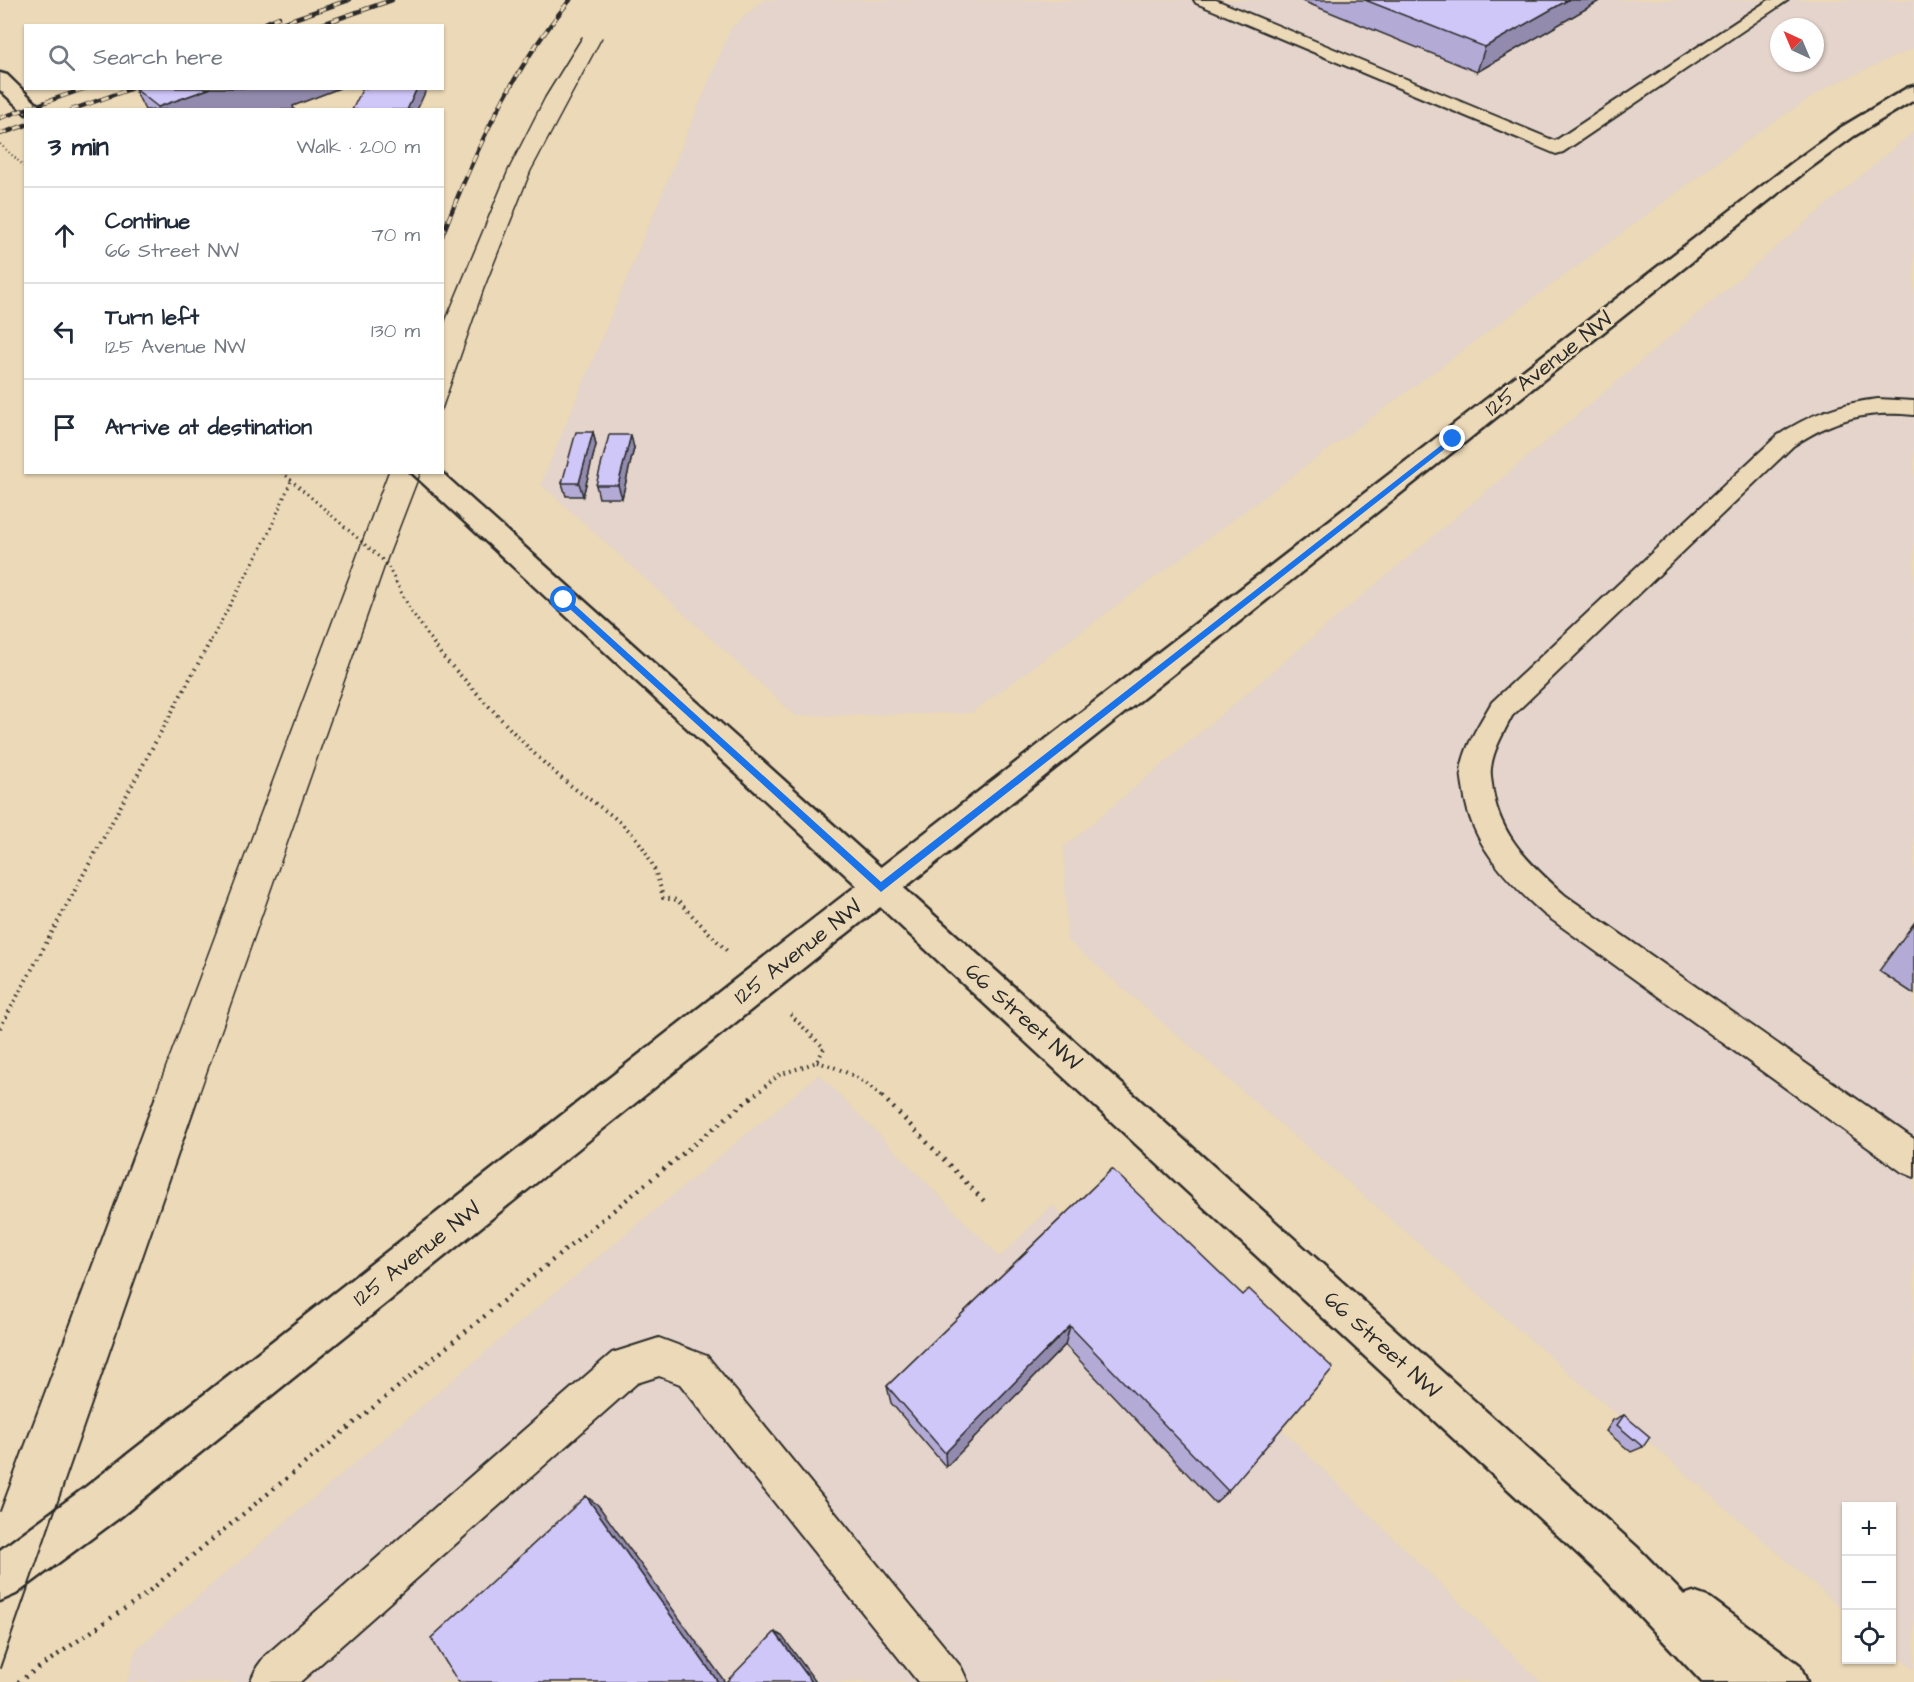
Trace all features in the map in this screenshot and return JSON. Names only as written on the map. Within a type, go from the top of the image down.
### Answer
[{"type":"street","points":[[0,79],[31,108]]},
{"type":"street","name":"125 Avenue NW","points":[[0,1578],[112,1495],[1790,174],[1847,132],[1914,92]]},
{"type":"street","name":"66 Street NW","points":[[426,474],[1621,1563],[1735,1682]]},
{"type":"street","name":"66 Street NW","points":[[1621,1563],[1783,1682]]},
{"type":"lane","points":[[1202,0],[1556,148],[1780,0]]},
{"type":"lane","points":[[1914,408],[1865,407],[1835,413],[1806,425],[1785,441],[1502,709],[1487,737],[1476,766],[1478,799],[1491,836],[1525,878],[1555,905],[1914,1160]]},
{"type":"lane","points":[[272,1682],[280,1671],[626,1367],[659,1357],[693,1370],[946,1682]]},
{"type":"path","points":[[0,144],[24,166]]},
{"type":"path","points":[[284,474],[386,563],[410,609],[442,656],[552,770],[571,787],[609,813],[636,838],[656,870],[663,898],[677,900]]},
{"type":"path","points":[[0,1028],[267,537],[291,481]]},
{"type":"path","points":[[817,1062],[824,1048]]},
{"type":"path","points":[[18,1682],[143,1596],[779,1075],[817,1062],[841,1068],[860,1077],[875,1089],[987,1204]]},
{"type":"shaded area","points":[[763,0],[1914,0],[1914,48],[1829,86],[1766,127],[971,713],[796,716],[541,484],[731,28]]},
{"type":"shaded area","points":[[1914,131],[1914,1670],[1896,1654],[1896,1502],[1842,1502],[1842,1609],[1067,940],[1064,847]]},
{"type":"shaded area","points":[[819,1074],[1000,1257],[1052,1205],[1541,1682],[127,1682],[136,1649],[556,1292]]},
{"type":"building","points":[[1365,0],[1568,0],[1485,47]]},
{"type":"building","points":[[137,90],[205,90],[158,107]]},
{"type":"building","points":[[362,90],[416,90],[408,108],[353,108]]},
{"type":"building","points":[[576,432],[593,432],[579,483],[562,483]]},
{"type":"building","points":[[609,435],[631,435],[618,485],[596,485]]},
{"type":"building","points":[[1112,1169],[1243,1295],[1249,1289],[1333,1368],[1228,1491],[1070,1326],[945,1453],[887,1386]]},
{"type":"building","points":[[1624,1415],[1650,1437],[1643,1447],[1617,1425]]},
{"type":"building","points":[[586,1496],[718,1682],[458,1682],[431,1638]]},
{"type":"building","points":[[775,1632],[812,1682],[726,1682]]},
{"type":"tram line","points":[[444,323],[508,170],[545,97],[582,37]]},
{"type":"tram line","points":[[444,404],[484,289],[531,171],[602,38]]},
{"type":"tram line","points":[[154,1098],[387,474]]},
{"type":"tram line","points":[[198,1098],[386,563],[420,474]]},
{"type":"tram line","points":[[0,1511],[155,1096]]},
{"type":"tram line","points":[[0,1668],[199,1096]]},
{"type":"railway","points":[[279,24],[349,0]]},
{"type":"railway","points":[[323,24],[392,0]]},
{"type":"railway","points":[[444,231],[481,143],[512,83],[570,0]]},
{"type":"railway","points":[[263,24],[279,17]]},
{"type":"railway","points":[[29,108],[80,90]]},
{"type":"railway","points":[[77,108],[127,90]]},
{"type":"railway","points":[[0,118],[24,110]]},
{"type":"railway","points":[[0,134],[24,126]]},
{"type":"route","points":[[564,600],[881,888],[1453,439]]}]
